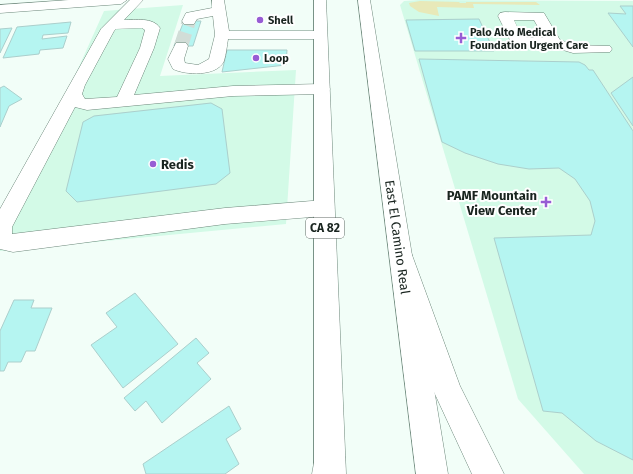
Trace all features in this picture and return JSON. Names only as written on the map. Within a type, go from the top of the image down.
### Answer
[{"type":"main road","points":[[0,9],[121,0]]},
{"type":"main road","points":[[137,0],[112,25],[77,85],[74,94],[1,227],[2,241],[13,243],[225,216],[324,208]]},
{"type":"main road","name":"CA 82","points":[[320,0],[329,468]]},
{"type":"main road","name":"East El Camino Real","points":[[364,0],[432,474]]},
{"type":"main road","points":[[181,46],[176,59],[178,66],[188,70],[205,68],[216,61],[222,35],[219,6],[191,16],[189,21]]},
{"type":"main road","points":[[112,25],[144,24],[153,28],[147,48],[123,101]]},
{"type":"main road","points":[[222,35],[320,35]]},
{"type":"main road","points":[[554,43],[573,49],[604,49]]},
{"type":"main road","points":[[74,94],[78,102],[87,105],[237,90],[273,88],[322,89]]},
{"type":"main road","points":[[401,255],[448,392],[488,474]]},
{"type":"shaded area","name":"PAMF Mountain View Center","points":[[404,1],[633,1],[633,474],[584,474],[518,399],[400,5]]},
{"type":"shaded area","points":[[420,1],[460,3],[536,2],[540,5],[473,4],[474,8],[437,7],[439,16],[419,12],[410,6],[409,3]]},
{"type":"shaded area","points":[[183,5],[160,76],[296,70],[286,224],[0,251],[0,242],[104,11]]},
{"type":"building","points":[[620,6],[633,6],[633,47],[608,13],[626,14]]},
{"type":"building","points":[[479,19],[494,51],[415,51],[406,20]]},
{"type":"building","points":[[184,21],[201,21],[193,46],[174,46]]},
{"type":"building","points":[[71,22],[68,33],[43,35],[42,39],[67,36],[63,48],[40,50],[39,54],[3,58],[17,27]]},
{"type":"building","points":[[12,28],[0,53],[0,29]]},
{"type":"building","name":"Loop","points":[[227,50],[287,50],[286,65],[222,72]]},
{"type":"building","name":"PAMF Mountain View Center","points":[[419,59],[579,62],[585,65],[589,70],[593,70],[633,131],[633,460],[596,441],[562,413],[543,411],[494,238],[591,235],[595,221],[590,201],[575,179],[559,168],[529,169],[498,164],[465,153],[442,142]]},
{"type":"building","points":[[633,77],[633,126],[611,93]]},
{"type":"building","points":[[4,86],[22,99],[9,106],[0,127],[0,88]]},
{"type":"building","points":[[211,103],[222,109],[230,173],[216,184],[77,202],[66,191],[83,122],[94,116]]},
{"type":"building","points":[[135,293],[178,344],[123,388],[91,345],[117,327],[106,313]]},
{"type":"building","points":[[14,300],[34,300],[31,308],[52,308],[35,351],[26,351],[21,362],[8,362],[4,371],[0,371],[0,331]]},
{"type":"building","points":[[196,338],[209,353],[197,363],[211,379],[162,423],[146,401],[135,411],[124,398]]},
{"type":"building","points":[[229,406],[241,429],[226,439],[239,464],[225,474],[146,474],[143,464]]},
{"type":"tunnel","points":[[181,46],[189,21]]},
{"type":"place","name":"Shell","points":[[260,20]]},
{"type":"place","name":"Palo Alto Medical Foundation Urgent Care","points":[[461,38]]},
{"type":"place","name":"Loop","points":[[256,58]]},
{"type":"place","name":"Redis","points":[[153,164]]},
{"type":"place","name":"PAMF Mountain View Center","points":[[546,202]]}]
